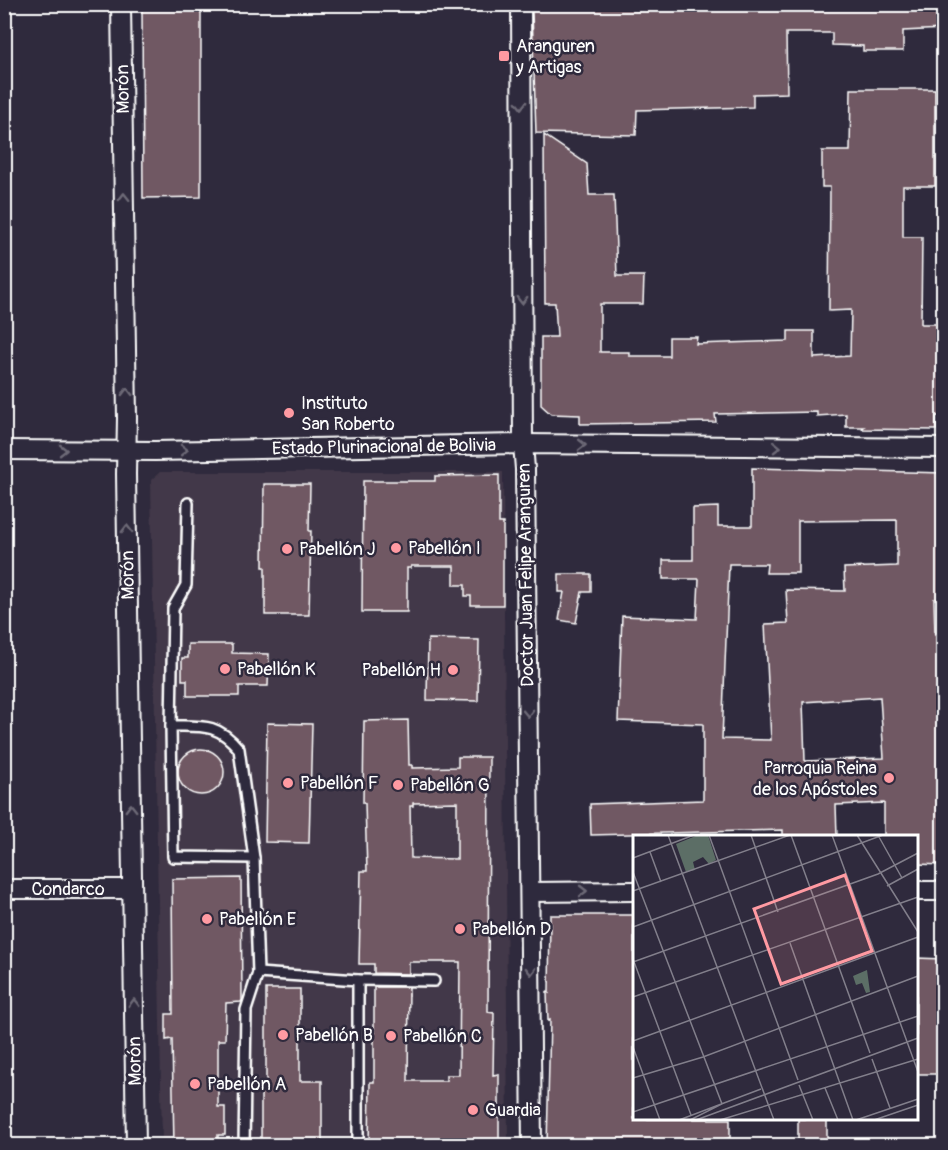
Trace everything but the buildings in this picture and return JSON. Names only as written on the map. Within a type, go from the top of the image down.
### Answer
[{"type":"street","name":"Morón","points":[[122,4],[136,1146]]},
{"type":"street","name":"Doctor Juan Felipe Aranguren","points":[[521,4],[523,444],[531,892],[532,1146]]},
{"type":"street","name":"Estado Plurinacional de Bolivia","points":[[4,450],[126,451],[523,444],[944,448]]},
{"type":"street","name":"Condarco","points":[[4,890],[132,889]]},
{"type":"street","points":[[531,892],[633,891]]},
{"type":"street","points":[[918,891],[944,891]]},
{"type":"lane","points":[[188,503],[186,585],[173,608],[171,726],[173,857],[254,858]]},
{"type":"lane","points":[[171,726],[207,727],[228,736],[239,749],[254,858],[258,973],[246,1010],[244,1146]]},
{"type":"lane","points":[[258,973],[358,980],[434,981]]},
{"type":"lane","points":[[358,980],[358,1146]]},
{"type":"shaded area","points":[[160,472],[503,472],[508,1145],[162,1145],[151,480]]},
{"type":"place","name":"Aranguren y Artigas","points":[[504,56]]},
{"type":"place","name":"Instituto San Roberto","points":[[289,413]]},
{"type":"place","name":"Pabellón I","points":[[396,548]]},
{"type":"place","name":"Pabellón J","points":[[287,549]]},
{"type":"place","name":"Pabellón K","points":[[225,669]]},
{"type":"place","name":"Pabellón H","points":[[453,670]]},
{"type":"place","name":"Parroquia Reina de los Apóstoles","points":[[889,778]]},
{"type":"place","name":"Pabellón F","points":[[288,783]]},
{"type":"place","name":"Pabellón G","points":[[398,785]]},
{"type":"place","name":"Pabellón E","points":[[207,919]]},
{"type":"place","name":"Pabellón D","points":[[460,929]]},
{"type":"place","name":"Pabellón B","points":[[283,1035]]},
{"type":"place","name":"Pabellón C","points":[[391,1036]]},
{"type":"place","name":"Pabellón A","points":[[195,1084]]},
{"type":"place","name":"Guardia","points":[[473,1110]]}]
